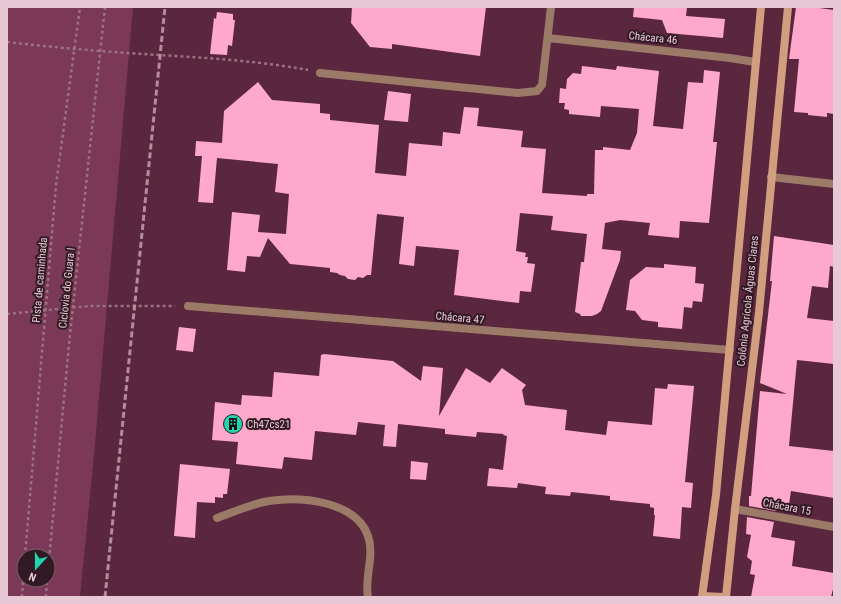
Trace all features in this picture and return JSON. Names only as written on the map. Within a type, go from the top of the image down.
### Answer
[{"type":"main road","name":"Colônia Agrícola Águas Claras","points":[[702,597],[716,495],[761,7]]},
{"type":"main road","name":"Colônia Agrícola Águas Claras","points":[[726,597],[735,508],[759,312],[788,7]]},
{"type":"main road","points":[[702,597],[723,597]]},
{"type":"street","points":[[320,73],[518,93],[537,91],[542,85],[551,7]]},
{"type":"street","name":"Chácara 46","points":[[548,38],[755,62]]},
{"type":"street","points":[[771,177],[834,184]]},
{"type":"street","name":"Chácara 47","points":[[188,306],[730,350]]},
{"type":"street","points":[[216,518],[251,505],[269,501],[308,501],[341,509],[354,516],[364,528],[369,538],[370,549],[366,588],[368,597]]},
{"type":"street","name":"Chácara 15","points":[[735,508],[834,527]]},
{"type":"path","name":"Pista de caminhada","points":[[26,548],[56,186],[80,7]]},
{"type":"path","name":"Ciclovia do Guara I","points":[[50,548],[73,308],[105,7]]},
{"type":"path","points":[[7,42],[74,49],[267,64],[320,73]]},
{"type":"path","points":[[7,314],[89,306],[188,306]]},
{"type":"shaded area","points":[[8,7],[133,7],[94,455],[80,597],[7,597]]},
{"type":"building","points":[[352,7],[486,7],[480,56],[392,44],[392,49],[370,47],[351,23]]},
{"type":"building","points":[[634,7],[687,7],[686,16],[725,19],[723,38],[667,33],[662,20],[633,17]]},
{"type":"building","points":[[796,7],[812,7],[834,10],[834,114],[827,113],[827,117],[794,112],[799,59],[789,59]]},
{"type":"building","points":[[217,12],[233,14],[233,20],[235,20],[232,46],[228,45],[227,55],[210,54],[214,18],[216,19]]},
{"type":"building","points":[[582,66],[616,70],[617,66],[659,71],[653,126],[683,129],[688,82],[703,83],[704,70],[720,72],[713,142],[717,142],[709,223],[680,221],[679,238],[648,235],[650,223],[620,220],[605,223],[602,249],[621,251],[620,260],[601,311],[597,314],[592,316],[581,316],[575,312],[581,262],[584,262],[587,234],[551,230],[553,216],[520,213],[516,251],[526,253],[525,257],[528,257],[527,263],[535,264],[531,292],[520,291],[519,303],[454,295],[459,250],[416,246],[414,266],[399,264],[404,217],[377,214],[371,275],[367,275],[363,278],[358,277],[355,280],[348,279],[345,276],[330,272],[330,268],[290,264],[268,238],[260,257],[247,256],[245,272],[227,270],[232,212],[260,215],[258,232],[286,234],[289,194],[275,192],[278,164],[217,158],[213,203],[198,202],[202,156],[195,156],[196,141],[222,143],[224,111],[258,82],[272,100],[320,104],[320,113],[330,114],[330,120],[379,125],[375,173],[406,176],[409,143],[442,146],[443,132],[460,134],[464,107],[479,108],[477,126],[523,131],[521,147],[546,149],[542,193],[587,196],[587,194],[594,194],[595,150],[603,150],[603,147],[630,150],[637,133],[639,109],[601,106],[600,117],[569,114],[569,110],[564,109],[565,103],[559,103],[560,88],[566,89],[567,79],[573,73],[581,74]]},
{"type":"building","points":[[388,91],[411,94],[408,122],[384,120]]},
{"type":"building","points":[[774,236],[834,245],[834,267],[830,266],[828,288],[812,286],[807,318],[834,321],[834,364],[797,360],[789,446],[834,451],[834,498],[791,491],[789,504],[778,502],[776,511],[749,506],[760,391],[787,394],[760,383],[772,281],[770,281]]},
{"type":"building","points":[[664,264],[696,267],[695,283],[704,284],[702,302],[693,301],[692,308],[684,307],[682,329],[658,327],[658,322],[642,320],[635,311],[626,310],[630,280],[646,267],[664,268]]},
{"type":"building","points":[[179,327],[196,329],[193,352],[176,350]]},
{"type":"building","points":[[324,354],[393,361],[421,381],[423,366],[443,368],[439,416],[466,368],[490,383],[502,368],[526,385],[522,390],[525,405],[567,410],[565,430],[606,435],[608,421],[652,425],[655,388],[667,389],[668,384],[694,386],[685,482],[693,483],[691,508],[682,507],[680,539],[653,536],[655,515],[654,508],[650,507],[650,504],[610,500],[610,496],[571,492],[570,496],[545,494],[546,487],[518,483],[517,488],[487,486],[489,468],[503,470],[507,436],[503,435],[504,434],[477,432],[476,437],[445,434],[445,429],[398,424],[396,447],[383,446],[385,425],[358,422],[356,435],[315,431],[312,460],[284,457],[282,469],[236,464],[238,442],[212,440],[215,402],[241,405],[242,395],[272,397],[274,372],[319,376],[321,355]]},
{"type":"building","points":[[411,461],[428,463],[426,480],[410,479]]},
{"type":"building","points":[[180,464],[230,469],[227,494],[223,494],[223,498],[215,497],[215,503],[197,502],[195,538],[174,536]]},
{"type":"building","points":[[747,517],[774,522],[771,537],[795,541],[792,566],[834,573],[834,585],[831,597],[751,597],[755,575],[750,574],[752,561],[747,557],[751,535],[746,534]]},
{"type":"railway","points":[[105,597],[165,7]]},
{"type":"place","name":"Ch47cs21","points":[[233,424]]}]
